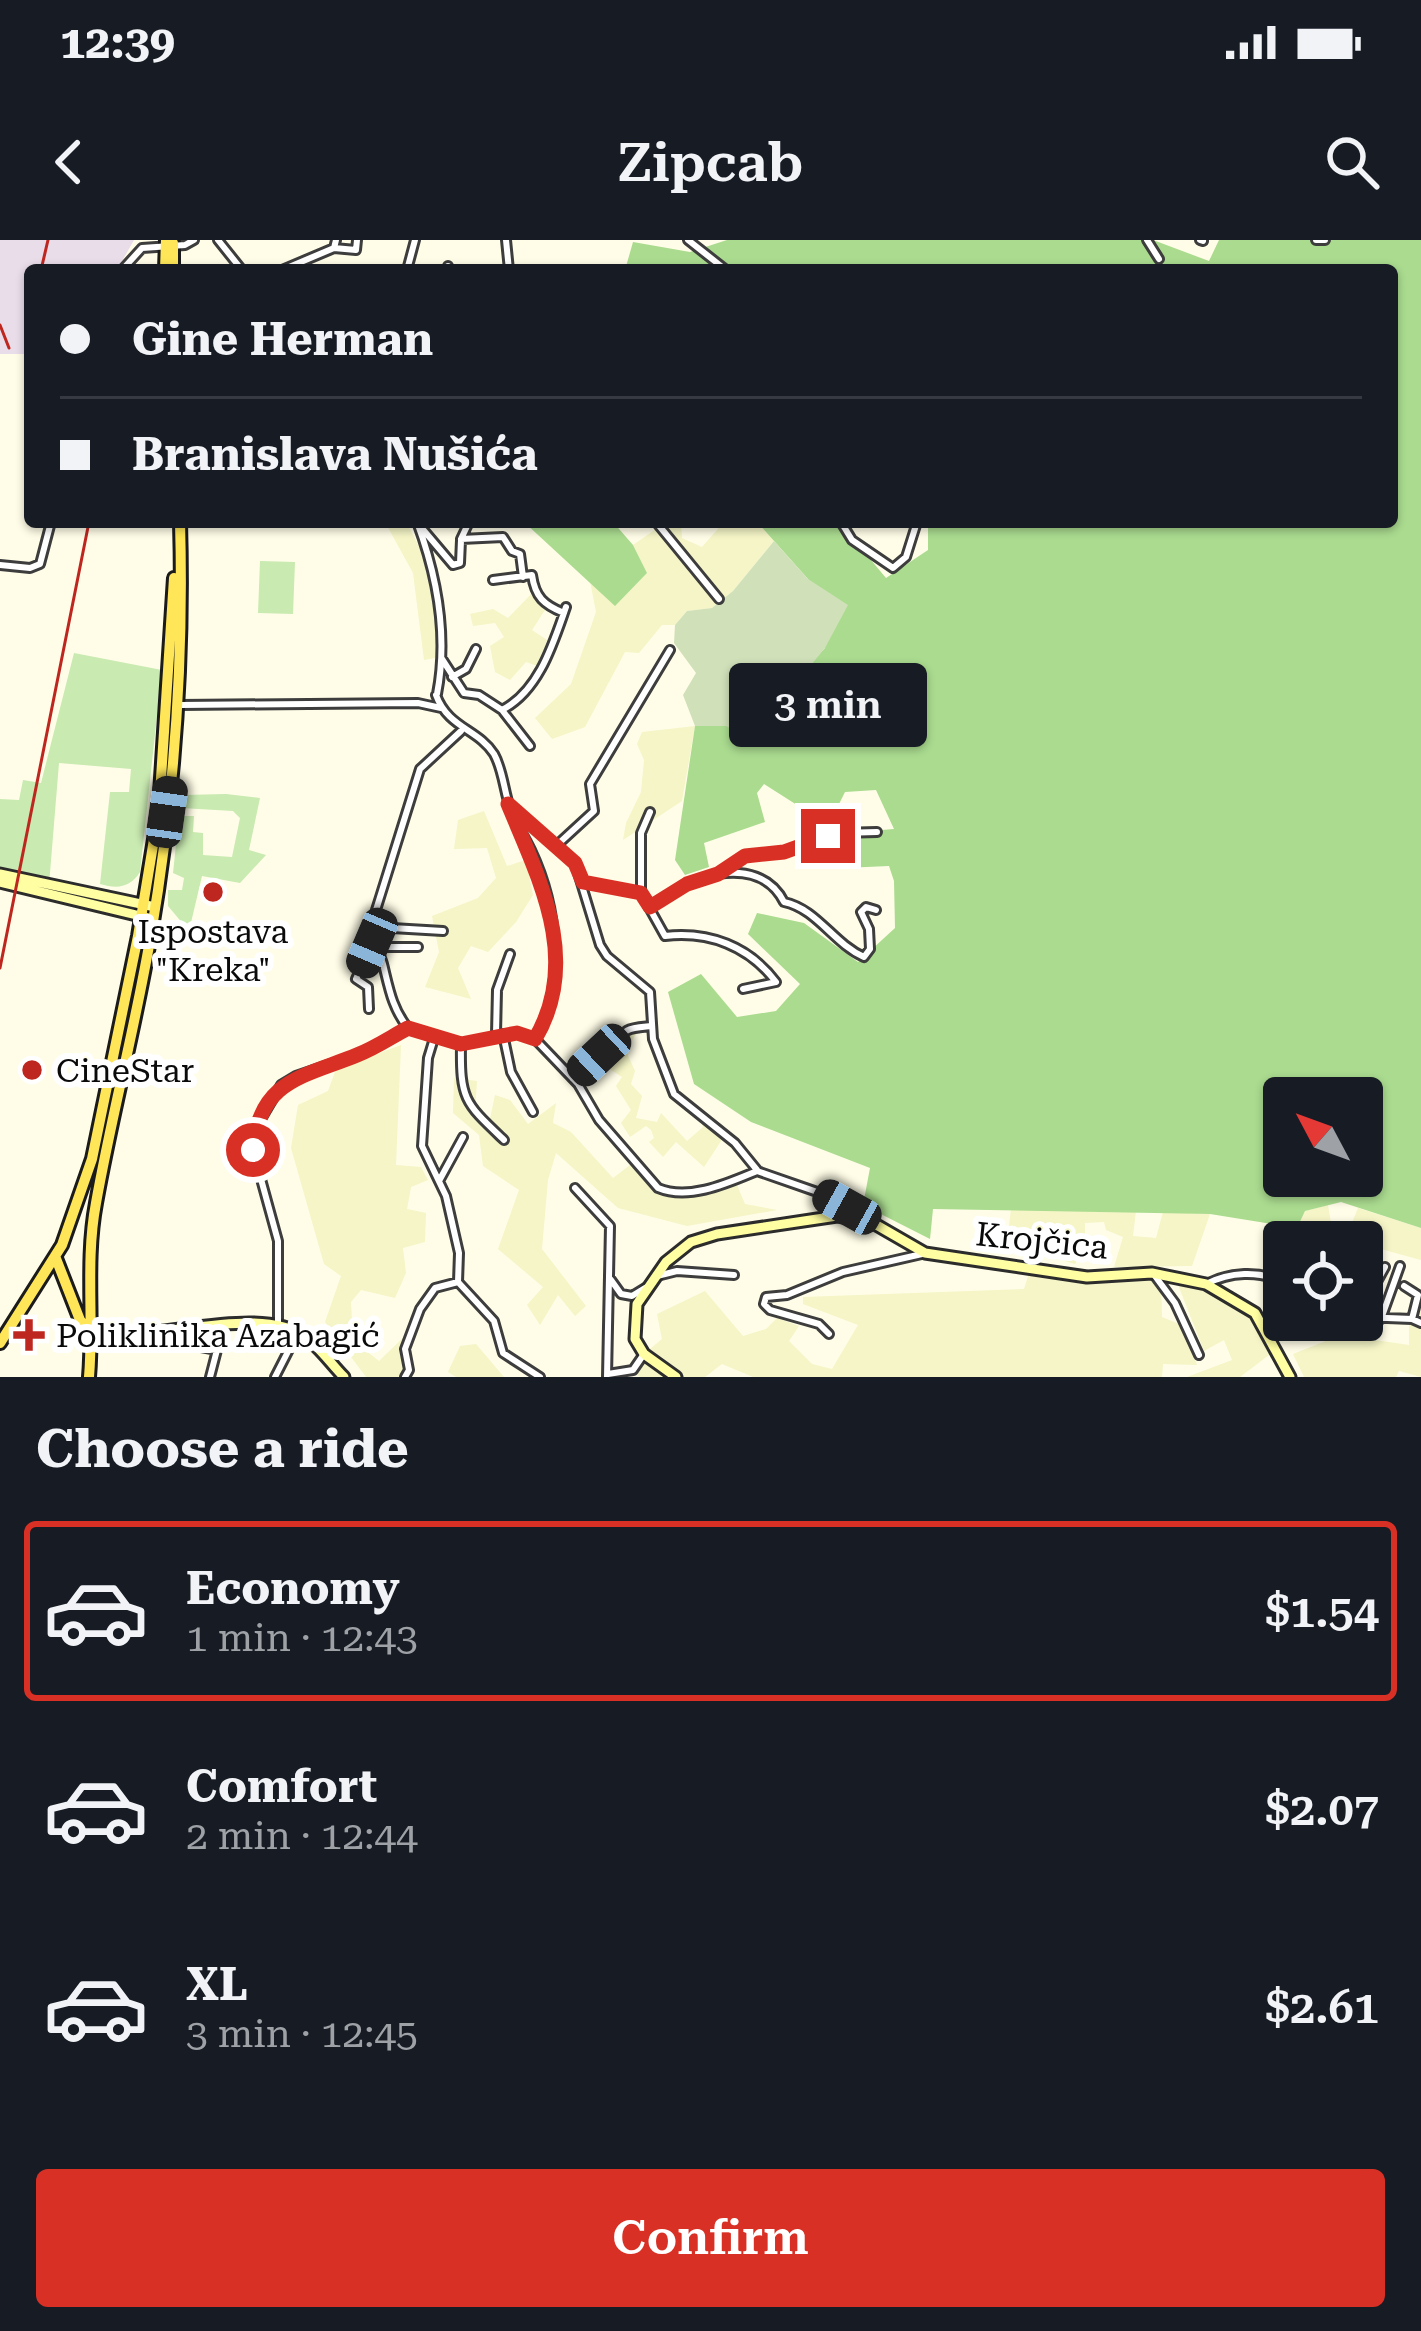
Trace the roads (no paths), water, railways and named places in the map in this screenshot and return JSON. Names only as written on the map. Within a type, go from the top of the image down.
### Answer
[{"type":"main road","points":[[88,1377],[88,1255],[171,787],[177,528]]},
{"type":"main road","points":[[0,1342],[58,1251],[89,1173],[148,911],[177,528]]},
{"type":"main road","points":[[4,879],[148,911]]},
{"type":"main road","name":"Krojčica","points":[[645,1288],[691,1242],[792,1221],[850,1217],[873,1222],[925,1253],[1087,1277],[1152,1274],[1206,1285],[1256,1313],[1290,1377]]},
{"type":"main road","points":[[58,1251],[76,1245],[88,1255]]},
{"type":"main road","points":[[58,1251],[80,1320],[90,1333]]},
{"type":"main road","points":[[645,1288],[637,1304],[635,1339],[644,1354],[676,1377]]},
{"type":"main road","points":[[90,1333],[140,1334],[278,1323],[298,1332],[344,1377]]},
{"type":"street","points":[[127,264],[142,248],[194,240]]},
{"type":"street","points":[[218,240],[237,264]]},
{"type":"street","points":[[293,264],[335,244],[356,250],[357,240]]},
{"type":"street","points":[[688,240],[718,264]]},
{"type":"street","points":[[1147,240],[1159,259]]},
{"type":"street","points":[[1316,240],[1325,240]]},
{"type":"street","points":[[0,565],[30,568],[40,564],[49,528]]},
{"type":"street","points":[[419,528],[435,572],[442,659],[436,695],[441,708],[462,730],[494,754],[508,804],[550,904],[555,971],[545,1021],[535,1039]]},
{"type":"street","points":[[422,528],[453,565],[460,562],[466,528]]},
{"type":"street","points":[[661,528],[719,598]]},
{"type":"street","points":[[846,528],[853,540],[893,568],[903,563],[915,528]]},
{"type":"street","points":[[461,539],[503,537],[520,554],[523,577]]},
{"type":"street","points":[[493,580],[532,575],[534,591],[547,606],[565,610],[540,673],[502,710]]},
{"type":"street","points":[[452,677],[466,669],[476,649]]},
{"type":"street","points":[[557,845],[594,811],[590,784],[670,650]]},
{"type":"street","points":[[442,659],[464,693],[479,695],[502,710],[530,746]]},
{"type":"street","points":[[426,704],[436,695]]},
{"type":"street","points":[[176,706],[426,704],[441,708]]},
{"type":"street","points":[[462,730],[420,769],[372,920],[374,945],[397,1014],[408,1028],[461,1044],[499,1034],[535,1039],[573,1079],[644,1174],[667,1192],[712,1187],[757,1171]]},
{"type":"street","points":[[508,804],[575,863],[596,937],[607,956],[653,997],[651,1026],[674,1094],[735,1143],[757,1171],[823,1194],[847,1207],[850,1217]]},
{"type":"street","points":[[650,812],[641,833],[641,893],[655,924],[665,936],[687,933],[729,944],[751,955],[776,982],[742,989]]},
{"type":"street","points":[[718,874],[745,856],[784,852],[840,833],[877,832]]},
{"type":"street","points":[[650,907],[687,884],[745,872],[772,884],[784,902],[804,907],[845,946],[864,957],[870,949],[869,929],[861,912],[866,907],[876,910]]},
{"type":"street","points":[[583,882],[641,893]]},
{"type":"street","points":[[372,920],[392,928],[443,932]]},
{"type":"street","points":[[374,945],[418,947]]},
{"type":"street","points":[[369,1009],[368,987],[356,980],[374,945]]},
{"type":"street","points":[[510,954],[497,990],[499,1034],[511,1072],[533,1112]]},
{"type":"street","points":[[616,1048],[627,1028],[651,1026]]},
{"type":"street","points":[[278,1323],[278,1241],[253,1150],[254,1131],[281,1085],[360,1054],[408,1028]]},
{"type":"street","points":[[435,1035],[421,1130],[426,1160],[439,1180],[459,1253],[458,1282],[494,1322],[503,1353],[540,1377]]},
{"type":"street","points":[[461,1044],[462,1090],[468,1106],[504,1140]]},
{"type":"street","points":[[573,1079],[603,1051]]},
{"type":"street","points":[[439,1180],[463,1137]]},
{"type":"street","points":[[575,1188],[610,1226],[608,1376],[633,1370],[644,1354]]},
{"type":"street","name":"Krojčica","points":[[829,1334],[819,1324],[770,1310],[764,1304],[766,1298],[810,1287],[843,1272],[925,1253]]},
{"type":"street","points":[[1383,1316],[1400,1266]]},
{"type":"street","points":[[1383,1271],[1385,1267]]},
{"type":"street","points":[[654,1277],[676,1271],[734,1275]]},
{"type":"street","name":"Krojčica","points":[[1206,1285],[1227,1273],[1263,1275]]},
{"type":"street","name":"Krojčica","points":[[1152,1274],[1175,1303],[1199,1355]]},
{"type":"street","points":[[609,1276],[621,1294],[632,1296],[645,1288]]},
{"type":"street","points":[[405,1377],[409,1370],[405,1349],[420,1309],[435,1288],[458,1282]]},
{"type":"street","points":[[1404,1286],[1418,1295],[1412,1319]]},
{"type":"street","points":[[1383,1319],[1421,1323]]},
{"type":"street","points":[[275,1377],[298,1332]]},
{"type":"street","points":[[140,1334],[158,1342],[218,1350],[210,1377]]},
{"type":"railway","points":[[42,264],[48,240]]},
{"type":"railway","points":[[0,325],[9,348]]},
{"type":"railway","points":[[0,968],[88,528]]},
{"type":"place","name":"Ispostava \"Kreka\"","points":[[213,892]]},
{"type":"place","name":"CineStar","points":[[32,1070]]},
{"type":"place","name":"Poliklinika Azabagić","points":[[29,1335]]}]
